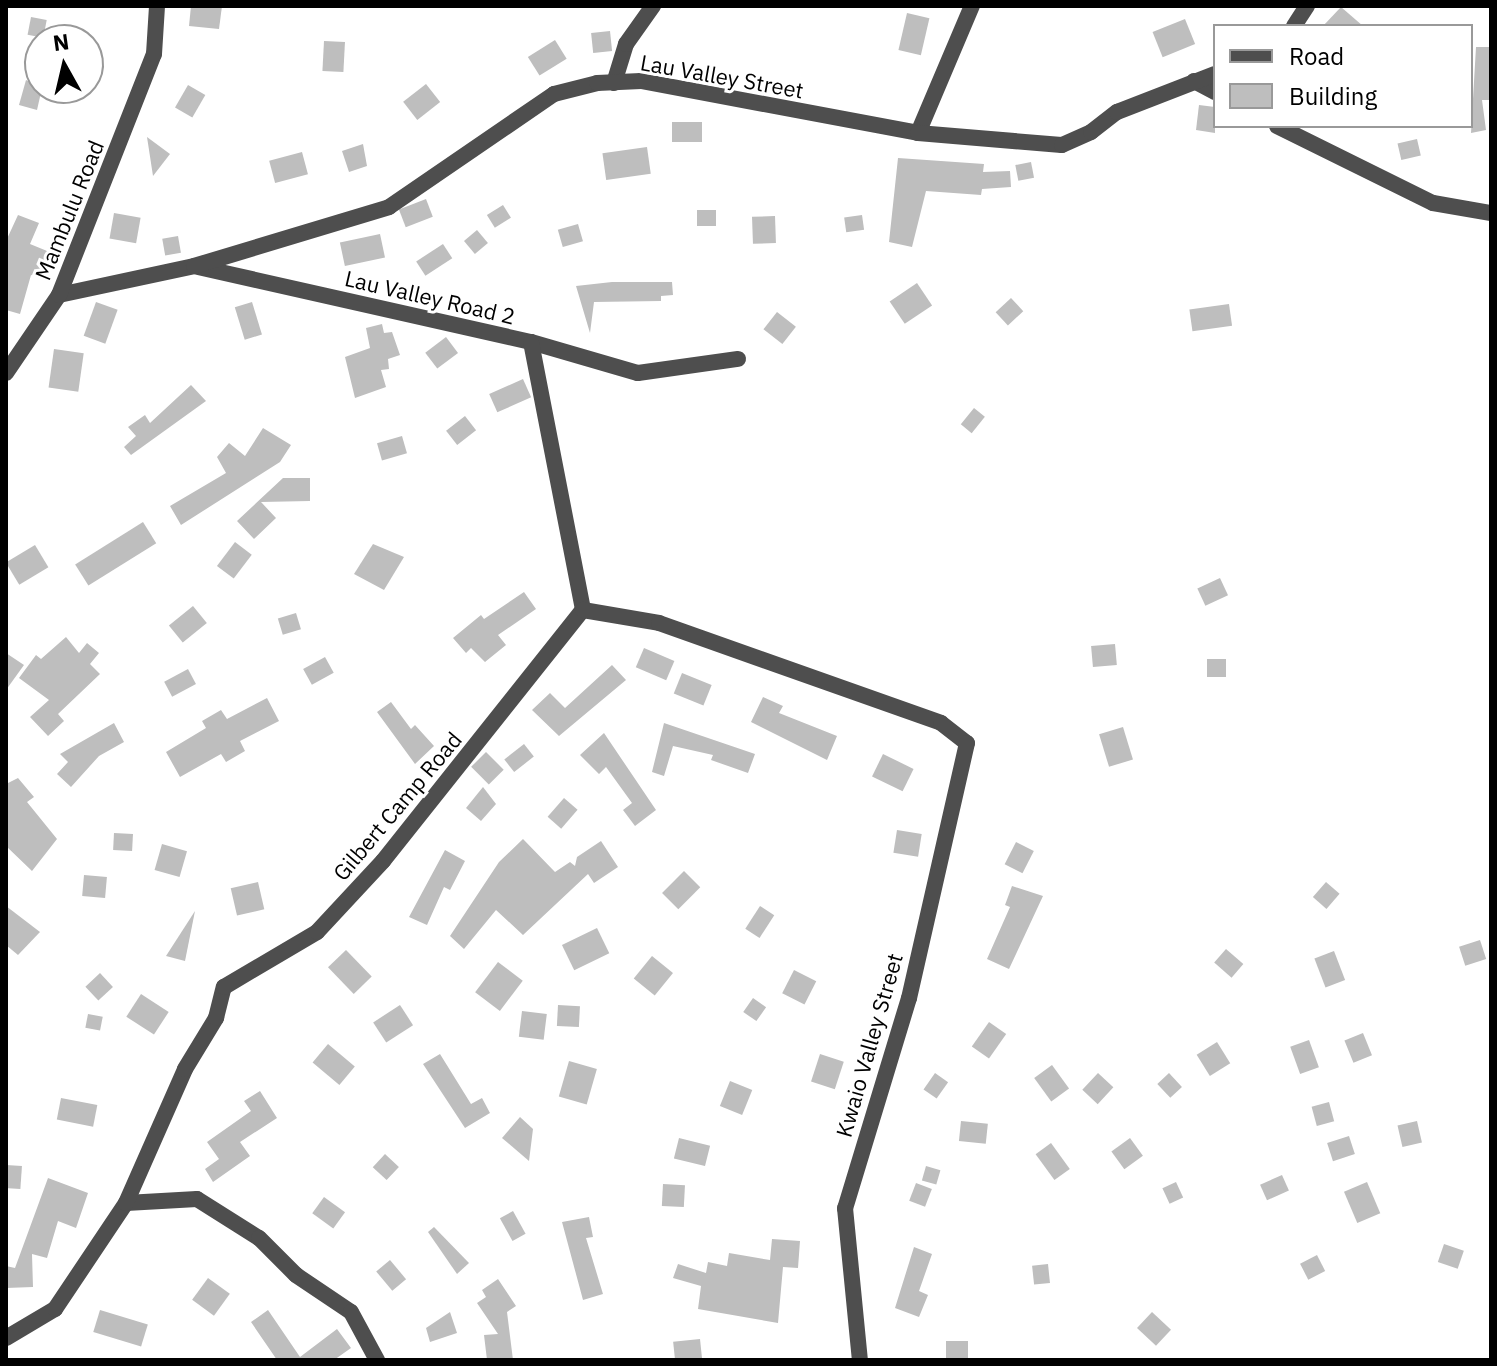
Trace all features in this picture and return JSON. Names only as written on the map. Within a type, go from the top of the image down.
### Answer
[{"type":"street","name":"Mambulu Road","points":[[6,373],[59,295],[154,54],[157,6]]},
{"type":"street","points":[[614,83],[626,44],[653,6]]},
{"type":"street","points":[[918,133],[972,6]]},
{"type":"street","points":[[1295,24],[1307,6]]},
{"type":"street","name":"Lau Valley Street","points":[[59,295],[194,266],[389,207],[554,94],[641,81],[918,133],[1062,145],[1091,132],[1117,112],[1213,75]]},
{"type":"street","points":[[1194,81],[1213,91]]},
{"type":"street","points":[[1281,128],[1433,203],[1491,213]]},
{"type":"street","name":"Lau Valley Road 2","points":[[194,266],[531,342],[583,610]]},
{"type":"street","points":[[531,342],[638,373],[738,359]]},
{"type":"street","name":"Kwaio Valley Street","points":[[583,610],[659,623],[941,723],[967,743],[909,998],[845,1208],[860,1360]]},
{"type":"street","name":"Gilbert Camp Road","points":[[6,1338],[55,1309],[126,1203],[185,1069],[216,1018],[224,987],[317,932],[383,861],[583,610]]},
{"type":"street","points":[[126,1203],[197,1199],[247,1230],[296,1275],[351,1312],[377,1360]]},
{"type":"building","points":[[191,6],[222,6],[219,29],[189,26]]},
{"type":"building","points":[[1341,7],[1361,24],[1325,24]]},
{"type":"building","points":[[907,13],[929,18],[921,55],[898,50]]},
{"type":"building","points":[[31,17],[47,20],[46,24],[30,24]]},
{"type":"building","points":[[1185,19],[1195,44],[1163,57],[1153,32]]},
{"type":"building","points":[[610,31],[612,51],[593,53],[591,33]]},
{"type":"building","points":[[555,40],[567,59],[540,76],[528,57]]},
{"type":"building","points":[[324,41],[345,42],[343,72],[322,71]]},
{"type":"building","points":[[1476,47],[1491,47],[1491,100],[1482,100],[1486,130],[1471,133]]},
{"type":"building","points":[[426,84],[440,102],[417,120],[403,102]]},
{"type":"building","points":[[188,85],[205,95],[192,118],[175,108]]},
{"type":"building","points":[[24,87],[24,104],[38,104],[37,110],[19,105]]},
{"type":"building","points":[[1199,105],[1213,107],[1215,133],[1196,130]]},
{"type":"building","points":[[672,122],[702,122],[702,142],[672,142]]},
{"type":"building","points":[[147,137],[170,154],[153,176]]},
{"type":"building","points":[[1417,139],[1421,156],[1401,160],[1398,143]]},
{"type":"building","points":[[363,144],[367,166],[349,172],[342,151]]},
{"type":"building","points":[[647,147],[651,174],[606,180],[602,153]]},
{"type":"building","points":[[302,152],[308,174],[275,183],[269,161]]},
{"type":"building","points":[[898,158],[984,164],[983,172],[1010,171],[1011,187],[982,189],[981,195],[926,191],[912,247],[889,242]]},
{"type":"building","points":[[1031,162],[1034,178],[1018,181],[1015,165]]},
{"type":"building","points":[[426,199],[433,217],[406,227],[399,209]]},
{"type":"building","points":[[503,205],[511,218],[495,228],[487,215]]},
{"type":"building","points":[[697,210],[716,210],[716,226],[697,226]]},
{"type":"building","points":[[114,213],[141,218],[136,243],[109,239]]},
{"type":"building","points":[[18,215],[39,223],[30,244],[52,253],[40,278],[31,275],[20,314],[6,310],[6,241]]},
{"type":"building","points":[[862,215],[864,230],[846,232],[844,218]]},
{"type":"building","points":[[775,216],[776,243],[753,244],[752,217]]},
{"type":"building","points":[[578,224],[583,241],[563,247],[558,230]]},
{"type":"building","points":[[477,230],[488,243],[475,254],[464,241]]},
{"type":"building","points":[[380,234],[385,257],[345,266],[340,243]]},
{"type":"building","points":[[178,236],[181,253],[165,256],[162,239]]},
{"type":"building","points":[[443,244],[452,258],[425,276],[416,261]]},
{"type":"building","points":[[612,282],[672,282],[673,295],[661,296],[661,301],[594,302],[590,333],[576,286]]},
{"type":"building","points":[[917,283],[932,305],[905,324],[890,301]]},
{"type":"building","points":[[1011,298],[1023,311],[1008,325],[996,312]]},
{"type":"building","points":[[96,302],[118,310],[105,344],[84,336]]},
{"type":"building","points":[[252,302],[262,335],[245,340],[235,307]]},
{"type":"building","points":[[1229,304],[1232,326],[1192,331],[1189,310]]},
{"type":"building","points":[[777,312],[796,327],[782,344],[763,329]]},
{"type":"building","points":[[382,324],[384,333],[392,332],[400,355],[388,359],[389,369],[381,370],[386,387],[355,398],[345,357],[370,348],[366,328]]},
{"type":"building","points":[[446,337],[458,353],[437,369],[425,353]]},
{"type":"building","points":[[54,349],[84,353],[78,392],[49,388]]},
{"type":"building","points":[[523,379],[531,397],[497,412],[489,394]]},
{"type":"building","points":[[191,385],[206,401],[131,455],[124,447],[136,436],[128,427],[145,415],[150,423]]},
{"type":"building","points":[[974,408],[985,417],[972,433],[961,424]]},
{"type":"building","points":[[465,416],[476,430],[457,445],[446,431]]},
{"type":"building","points":[[263,428],[291,445],[280,462],[181,525],[170,506],[226,473],[217,457],[229,443],[245,456]]},
{"type":"building","points":[[402,436],[407,453],[382,460],[377,443]]},
{"type":"building","points":[[283,478],[310,478],[310,501],[261,502],[276,518],[254,539],[237,521]]},
{"type":"building","points":[[143,522],[156,543],[88,586],[75,564]]},
{"type":"building","points":[[235,542],[252,555],[234,579],[217,566]]},
{"type":"building","points":[[373,544],[404,557],[384,590],[354,574]]},
{"type":"building","points":[[35,545],[48,567],[19,585],[6,562]]},
{"type":"building","points":[[1220,578],[1228,595],[1205,606],[1197,589]]},
{"type":"building","points":[[524,592],[536,609],[498,635],[506,645],[485,662],[471,648],[466,653],[453,638],[481,615],[484,619]]},
{"type":"building","points":[[193,606],[207,623],[183,643],[169,626]]},
{"type":"building","points":[[296,613],[301,629],[283,635],[278,619]]},
{"type":"building","points":[[66,637],[79,653],[87,643],[99,653],[90,664],[100,674],[58,714],[64,721],[48,736],[30,717],[49,700],[19,678],[36,655],[41,659]]},
{"type":"building","points":[[1115,644],[1117,665],[1093,667],[1091,646]]},
{"type":"building","points":[[644,648],[674,661],[666,680],[636,667]]},
{"type":"building","points":[[6,653],[24,665],[6,690]]},
{"type":"building","points":[[325,657],[334,673],[312,685],[303,669]]},
{"type":"building","points":[[1207,659],[1226,659],[1226,677],[1207,677]]},
{"type":"building","points":[[612,665],[626,680],[559,736],[532,710],[550,693],[565,708]]},
{"type":"building","points":[[188,669],[196,684],[172,697],[164,682]]},
{"type":"building","points":[[682,673],[712,685],[703,705],[674,693]]},
{"type":"building","points":[[763,697],[783,706],[779,713],[837,736],[827,760],[751,722]]},
{"type":"building","points":[[267,698],[279,721],[240,741],[245,751],[226,762],[221,754],[180,777],[166,752],[206,728],[202,721],[221,710],[227,719]]},
{"type":"building","points":[[391,702],[411,729],[415,725],[434,746],[415,764],[377,712]]},
{"type":"building","points":[[114,723],[124,742],[99,756],[71,787],[57,774],[68,762],[60,754]]},
{"type":"building","points":[[664,723],[755,754],[748,773],[711,760],[713,755],[673,746],[664,776],[652,772]]},
{"type":"building","points":[[1123,727],[1133,760],[1109,767],[1099,734]]},
{"type":"building","points":[[604,733],[656,810],[635,826],[623,810],[632,803],[606,767],[599,774],[580,755]]},
{"type":"building","points":[[524,744],[534,757],[514,772],[504,759]]},
{"type":"building","points":[[486,752],[504,770],[489,785],[471,767]]},
{"type":"building","points":[[883,754],[914,769],[903,791],[872,776]]},
{"type":"building","points":[[18,778],[34,797],[27,802],[57,839],[32,871],[6,846],[6,784]]},
{"type":"building","points":[[483,787],[496,804],[481,821],[466,808]]},
{"type":"building","points":[[564,798],[578,810],[561,829],[548,817]]},
{"type":"building","points":[[897,830],[922,834],[918,857],[893,853]]},
{"type":"building","points":[[114,833],[133,834],[132,851],[113,850]]},
{"type":"building","points":[[523,839],[555,872],[570,862],[575,866],[577,857],[601,841],[618,867],[594,883],[588,874],[523,935],[496,910],[464,949],[450,936],[499,862]]},
{"type":"building","points":[[1016,842],[1034,851],[1022,873],[1005,864]]},
{"type":"building","points":[[162,844],[187,851],[180,877],[155,870]]},
{"type":"building","points":[[445,850],[465,861],[450,890],[444,887],[427,925],[409,917]]},
{"type":"building","points":[[684,871],[700,887],[678,909],[662,893]]},
{"type":"building","points":[[84,875],[107,877],[105,898],[82,896]]},
{"type":"building","points":[[258,882],[264,909],[237,916],[231,888]]},
{"type":"building","points":[[1326,882],[1340,894],[1326,909],[1313,897]]},
{"type":"building","points":[[1012,886],[1043,896],[1009,969],[987,959],[1010,907],[1005,905]]},
{"type":"building","points":[[6,906],[40,932],[18,955],[6,945]]},
{"type":"building","points":[[760,906],[774,915],[760,938],[745,929]]},
{"type":"building","points":[[195,911],[185,961],[166,956]]},
{"type":"building","points":[[597,928],[609,953],[574,970],[562,945]]},
{"type":"building","points":[[1480,940],[1486,959],[1465,966],[1459,947]]},
{"type":"building","points":[[1226,949],[1243,964],[1232,978],[1214,963]]},
{"type":"building","points":[[346,950],[372,977],[354,994],[328,967]]},
{"type":"building","points":[[1334,951],[1345,980],[1326,987],[1314,959]]},
{"type":"building","points":[[652,956],[673,973],[655,996],[634,979]]},
{"type":"building","points":[[498,962],[523,981],[500,1011],[475,992]]},
{"type":"building","points":[[794,970],[816,981],[804,1005],[782,993]]},
{"type":"building","points":[[100,973],[113,987],[98,1001],[85,987]]},
{"type":"building","points":[[141,994],[169,1012],[154,1035],[126,1017]]},
{"type":"building","points":[[753,998],[766,1007],[756,1021],[743,1012]]},
{"type":"building","points":[[400,1005],[413,1025],[386,1043],[373,1022]]},
{"type":"building","points":[[558,1005],[580,1006],[579,1027],[557,1026]]},
{"type":"building","points":[[522,1011],[547,1014],[544,1040],[519,1037]]},
{"type":"building","points":[[88,1014],[103,1017],[100,1031],[85,1028]]},
{"type":"building","points":[[989,1022],[1006,1034],[989,1059],[972,1047]]},
{"type":"building","points":[[1363,1033],[1372,1055],[1353,1063],[1344,1040]]},
{"type":"building","points":[[1309,1040],[1319,1067],[1300,1074],[1290,1047]]},
{"type":"building","points":[[1217,1042],[1230,1063],[1210,1076],[1197,1055]]},
{"type":"building","points":[[328,1044],[355,1066],[339,1085],[313,1062]]},
{"type":"building","points":[[440,1054],[471,1104],[482,1098],[490,1113],[465,1128],[423,1064]]},
{"type":"building","points":[[820,1054],[844,1062],[835,1089],[811,1082]]},
{"type":"building","points":[[569,1061],[597,1069],[587,1105],[559,1097]]},
{"type":"building","points":[[1052,1065],[1069,1088],[1051,1101],[1034,1078]]},
{"type":"building","points":[[935,1073],[948,1082],[937,1099],[924,1089]]},
{"type":"building","points":[[1098,1073],[1113,1087],[1098,1104],[1082,1090]]},
{"type":"building","points":[[1169,1073],[1182,1087],[1170,1098],[1157,1084]]},
{"type":"building","points":[[730,1081],[752,1090],[742,1115],[720,1106]]},
{"type":"building","points":[[260,1091],[277,1118],[240,1142],[250,1156],[213,1182],[205,1169],[219,1159],[207,1142],[251,1111],[244,1101]]},
{"type":"building","points":[[61,1098],[97,1105],[93,1127],[57,1120]]},
{"type":"building","points":[[1329,1102],[1334,1121],[1317,1126],[1312,1107]]},
{"type":"building","points":[[520,1117],[533,1129],[529,1161],[502,1138]]},
{"type":"building","points":[[961,1121],[988,1124],[986,1144],[959,1141]]},
{"type":"building","points":[[1417,1121],[1422,1142],[1402,1147],[1398,1125]]},
{"type":"building","points":[[1349,1136],[1355,1154],[1333,1161],[1327,1143]]},
{"type":"building","points":[[679,1138],[710,1146],[705,1166],[674,1158]]},
{"type":"building","points":[[1130,1138],[1143,1156],[1124,1169],[1111,1152]]},
{"type":"building","points":[[1051,1143],[1070,1169],[1054,1180],[1036,1154]]},
{"type":"building","points":[[385,1154],[399,1167],[387,1180],[373,1167]]},
{"type":"building","points":[[6,1165],[22,1166],[20,1189],[6,1188]]},
{"type":"building","points":[[926,1166],[940,1170],[936,1185],[922,1180]]},
{"type":"building","points":[[1282,1175],[1289,1191],[1267,1200],[1260,1185]]},
{"type":"building","points":[[48,1178],[88,1193],[76,1228],[58,1221],[47,1258],[32,1254],[33,1287],[6,1288],[6,1266],[15,1268]]},
{"type":"building","points":[[1176,1182],[1183,1197],[1170,1204],[1162,1188]]},
{"type":"building","points":[[1367,1182],[1380,1213],[1357,1223],[1344,1192]]},
{"type":"building","points":[[916,1183],[932,1189],[925,1207],[909,1201]]},
{"type":"building","points":[[663,1184],[685,1185],[684,1207],[662,1206]]},
{"type":"building","points":[[324,1197],[345,1212],[333,1228],[312,1213]]},
{"type":"building","points":[[513,1211],[526,1234],[512,1241],[500,1218]]},
{"type":"building","points":[[589,1217],[593,1237],[586,1238],[603,1294],[583,1300],[562,1222]]},
{"type":"building","points":[[434,1227],[469,1263],[457,1274],[428,1232]]},
{"type":"building","points":[[772,1239],[800,1241],[798,1268],[783,1267],[778,1323],[698,1309],[701,1286],[673,1278],[678,1264],[706,1273],[708,1262],[727,1266],[729,1253],[770,1260]]},
{"type":"building","points":[[1444,1244],[1464,1251],[1458,1269],[1438,1262]]},
{"type":"building","points":[[914,1247],[932,1254],[919,1291],[928,1295],[919,1317],[895,1308]]},
{"type":"building","points":[[1317,1255],[1325,1271],[1308,1280],[1300,1264]]},
{"type":"building","points":[[390,1260],[406,1279],[392,1291],[376,1272]]},
{"type":"building","points":[[1048,1264],[1050,1283],[1034,1285],[1032,1266]]},
{"type":"building","points":[[208,1278],[230,1294],[214,1316],[192,1300]]},
{"type":"building","points":[[498,1279],[516,1306],[507,1312],[513,1360],[487,1360],[484,1335],[498,1334],[477,1303],[486,1297],[482,1290]]},
{"type":"building","points":[[100,1310],[148,1325],[141,1347],[93,1332]]},
{"type":"building","points":[[268,1310],[300,1357],[337,1329],[351,1348],[334,1360],[277,1360],[251,1322]]},
{"type":"building","points":[[450,1312],[457,1333],[430,1342],[426,1328]]},
{"type":"building","points":[[1152,1312],[1171,1330],[1156,1346],[1137,1328]]},
{"type":"building","points":[[700,1339],[702,1358],[675,1360],[673,1342]]},
{"type":"building","points":[[946,1341],[968,1341],[968,1360],[946,1360]]}]
